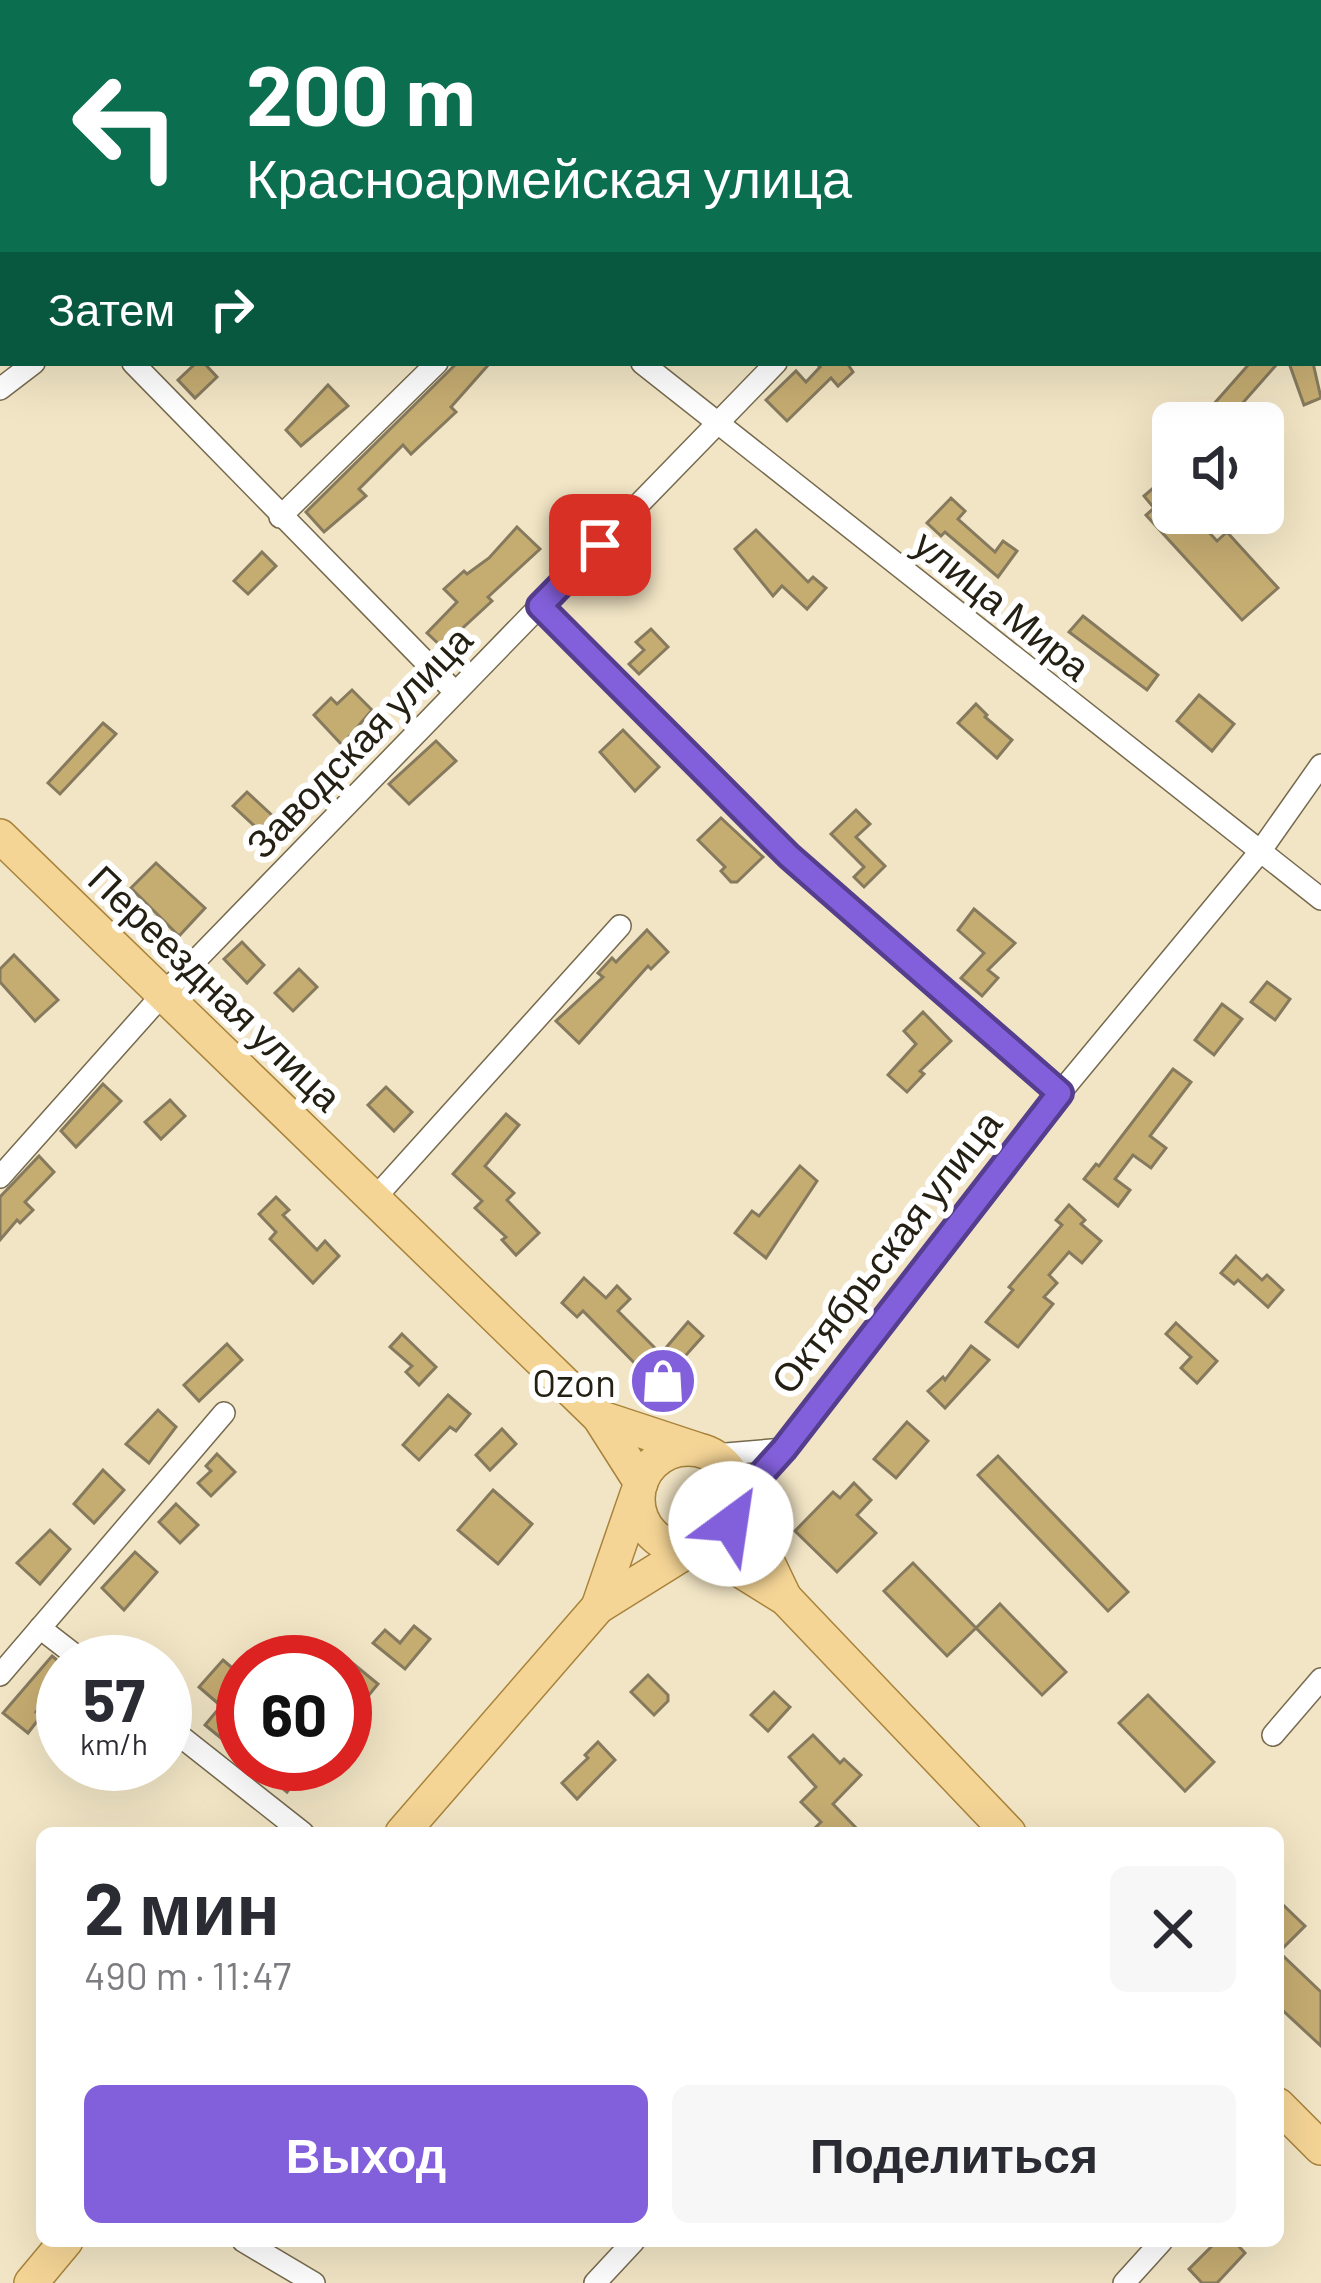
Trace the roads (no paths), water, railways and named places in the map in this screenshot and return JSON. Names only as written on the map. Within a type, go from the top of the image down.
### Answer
[{"type":"main road","name":"Переездная улица","points":[[0,836],[599,1417],[639,1487]]},
{"type":"main road","name":"Переездная улица","points":[[599,1417],[705,1452]]},
{"type":"main road","points":[[598,1606],[639,1487],[658,1457],[677,1449],[705,1452],[727,1467],[786,1599]]},
{"type":"main road","points":[[639,1487],[639,1514],[651,1533],[669,1546],[696,1548],[786,1599],[1003,1827]]},
{"type":"main road","points":[[407,1827],[598,1606],[714,1542],[731,1524],[738,1500]]},
{"type":"main road","points":[[1284,2116],[1321,2148]]},
{"type":"main road","points":[[31,2283],[61,2247]]},
{"type":"street","points":[[0,389],[30,366]]},
{"type":"street","points":[[136,366],[454,691]]},
{"type":"street","points":[[280,517],[434,366]]},
{"type":"street","name":"улица Мира","points":[[646,366],[1321,899]]},
{"type":"street","name":"Заводская улица","points":[[0,1177],[163,994],[773,366]]},
{"type":"street","points":[[540,606],[789,856],[1060,1093]]},
{"type":"street","name":"Октябрьская улица","points":[[738,1500],[784,1449],[1060,1093],[1259,853],[1321,765]]},
{"type":"street","points":[[374,1199],[620,926]]},
{"type":"street","points":[[0,1676],[224,1412]]},
{"type":"street","name":"Октябрьская улица","points":[[705,1452],[784,1449]]},
{"type":"street","points":[[40,1628],[49,1635]]},
{"type":"street","points":[[1273,1735],[1321,1679]]},
{"type":"street","points":[[192,1745],[295,1827]]},
{"type":"street","points":[[253,2247],[314,2283]]},
{"type":"street","points":[[595,2283],[628,2247]]},
{"type":"street","points":[[1124,2283],[1157,2247]]},
{"type":"place","name":"Ozon","points":[[663,1381]]}]
